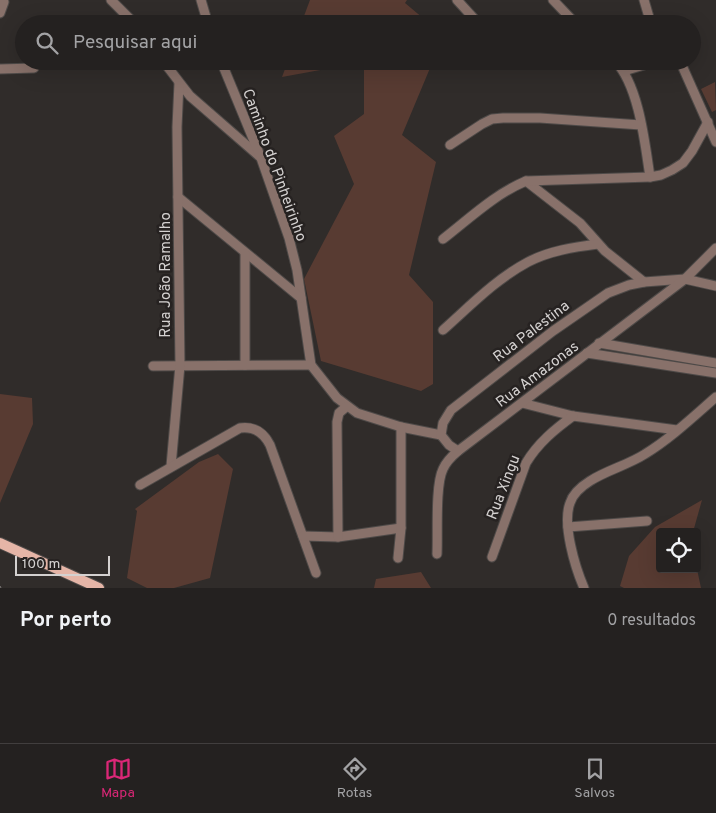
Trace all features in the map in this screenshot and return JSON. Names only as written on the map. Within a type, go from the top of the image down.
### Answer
[{"type":"main road","points":[[0,543],[99,588]]},
{"type":"street","points":[[111,0],[126,15]]},
{"type":"street","points":[[201,0],[205,15]]},
{"type":"street","points":[[457,0],[471,15]]},
{"type":"street","points":[[553,0],[567,15]]},
{"type":"street","points":[[644,0],[648,15]]},
{"type":"street","points":[[0,13],[4,2]]},
{"type":"street","points":[[0,69],[15,69]]},
{"type":"street","points":[[170,70],[179,83],[208,113],[261,158]]},
{"type":"street","name":"Caminho do Pinheirinho","points":[[225,70],[261,158],[289,238],[297,270],[310,365],[324,384],[346,407],[357,413],[401,427],[441,434]]},
{"type":"street","points":[[627,70],[624,71],[631,87],[641,125],[650,177]]},
{"type":"street","points":[[684,70],[716,142]]},
{"type":"street","name":"Rua João Ramalho","points":[[171,466],[180,365],[177,126],[179,83]]},
{"type":"street","points":[[450,145],[492,119],[540,118],[641,125]]},
{"type":"street","points":[[443,239],[499,195],[511,187],[526,181],[650,177],[672,170],[683,163],[692,151],[708,122]]},
{"type":"street","points":[[526,181],[580,223],[612,257],[644,282]]},
{"type":"street","points":[[178,197],[300,298]]},
{"type":"street","points":[[443,330],[501,280],[529,262],[560,250],[598,244]]},
{"type":"street","name":"Rua Amazonas","points":[[437,554],[440,476],[449,459],[685,279],[716,248]]},
{"type":"street","points":[[245,254],[246,364]]},
{"type":"street","name":"Rua Palestina","points":[[441,434],[443,423],[451,410],[553,330],[608,293],[629,285],[644,282],[685,279],[716,286]]},
{"type":"street","points":[[600,343],[716,363]]},
{"type":"street","points":[[587,353],[716,373]]},
{"type":"street","points":[[153,366],[310,365]]},
{"type":"street","points":[[584,588],[574,558],[568,528],[569,504],[573,495],[592,480],[644,455],[678,430],[716,397]]},
{"type":"street","points":[[522,403],[573,416],[678,430]]},
{"type":"street","points":[[338,537],[337,422],[339,413],[346,407]]},
{"type":"street","name":"Rua Xingu","points":[[492,557],[526,462],[542,441],[573,416]]},
{"type":"street","points":[[398,558],[401,528],[401,427]]},
{"type":"street","points":[[140,485],[240,428],[250,428],[258,431],[266,437],[270,445],[316,573]]},
{"type":"street","points":[[441,434],[449,445],[458,451]]},
{"type":"street","points":[[568,528],[647,521]]},
{"type":"street","points":[[303,536],[338,537],[401,528]]},
{"type":"shaded area","points":[[310,0],[407,0],[405,3],[419,15],[304,15]]},
{"type":"shaded area","points":[[285,70],[320,70],[282,77]]},
{"type":"shaded area","points":[[364,70],[429,70],[402,135],[436,162],[409,275],[433,302],[433,384],[421,391],[321,361],[304,279],[354,184],[334,136],[364,114]]},
{"type":"shaded area","points":[[715,82],[716,110],[712,112],[701,89]]},
{"type":"shaded area","points":[[0,394],[32,398],[33,424],[0,503]]},
{"type":"shaded area","points":[[218,454],[233,469],[210,578],[174,588],[147,588],[127,578],[137,511],[135,509],[199,462]]},
{"type":"shaded area","points":[[702,500],[694,528],[656,528],[656,573],[698,573],[701,588],[624,588],[620,586],[629,556],[655,527]]},
{"type":"shaded area","points":[[421,572],[431,588],[374,588],[376,579]]}]
